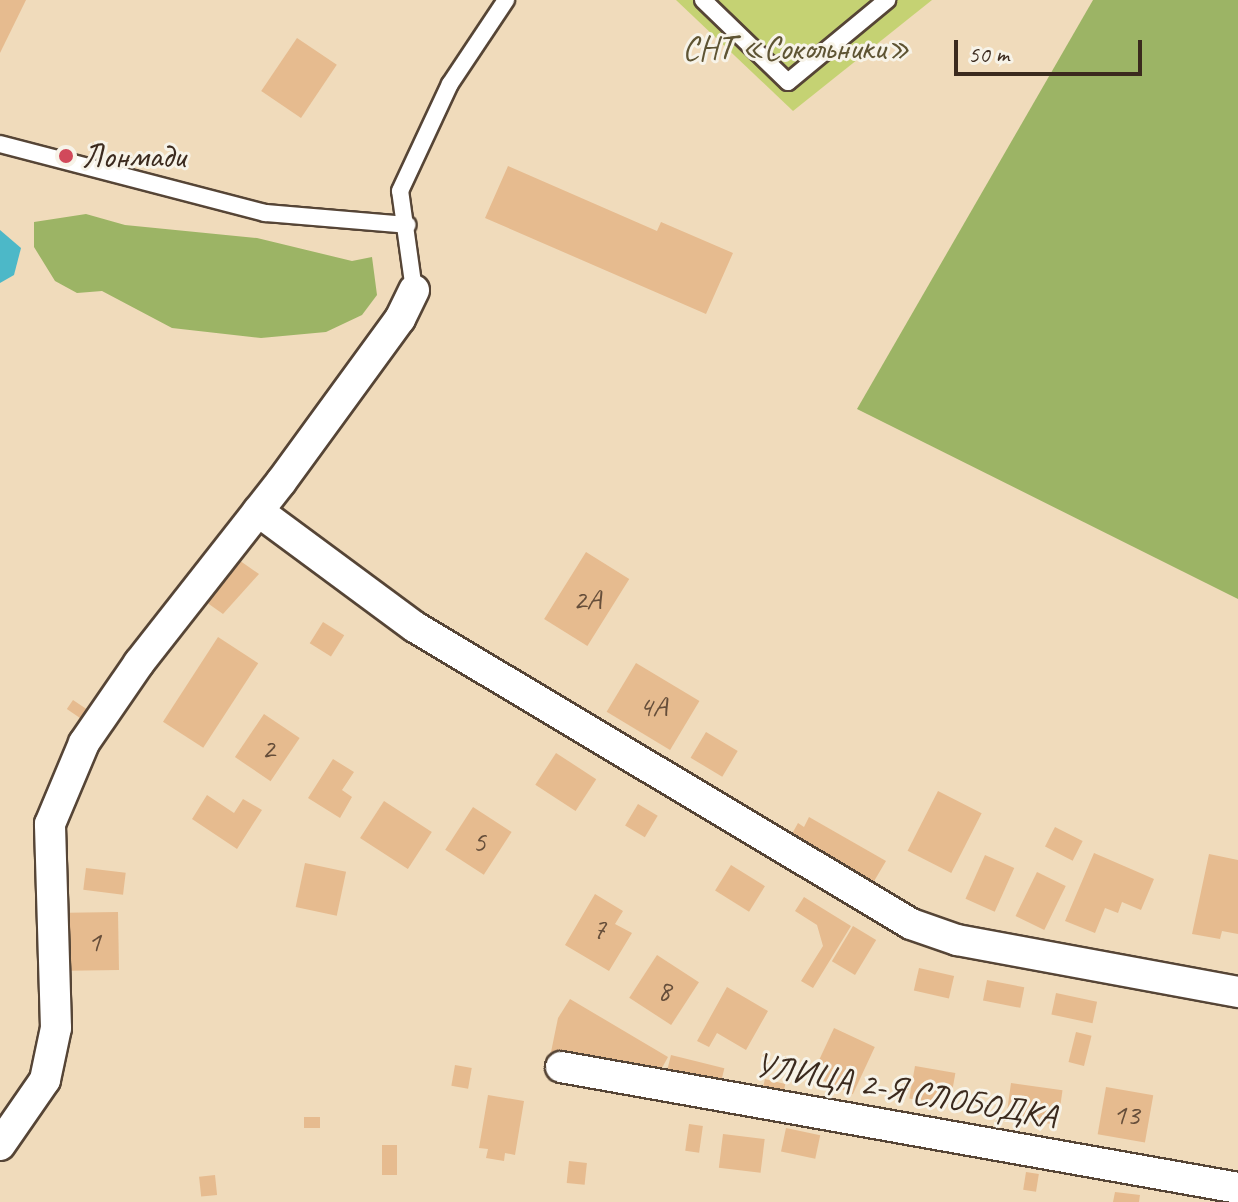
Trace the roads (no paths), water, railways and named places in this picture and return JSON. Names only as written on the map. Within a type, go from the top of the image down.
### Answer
[{"type":"street","points":[[0,1145],[45,1080],[56,1028],[50,852],[56,810],[84,743],[400,319],[414,290]]},
{"type":"street","points":[[258,511],[415,627],[911,924],[957,940],[1238,992]]},
{"type":"street","name":"УЛИЦА 2-Я СЛОБОДКА","points":[[561,1067],[1238,1188]]},
{"type":"lane","points":[[414,290],[400,191],[450,84],[506,0]]},
{"type":"lane","points":[[703,0],[788,82],[887,0]]},
{"type":"lane","points":[[0,144],[265,213],[407,225]]},
{"type":"water","points":[[0,230],[21,248],[14,275],[0,283]]},
{"type":"place","name":"Лонмади","points":[[66,156]]},
{"type":"park label","name":"СНТ «Сокольники»","points":[[796,48]]}]
